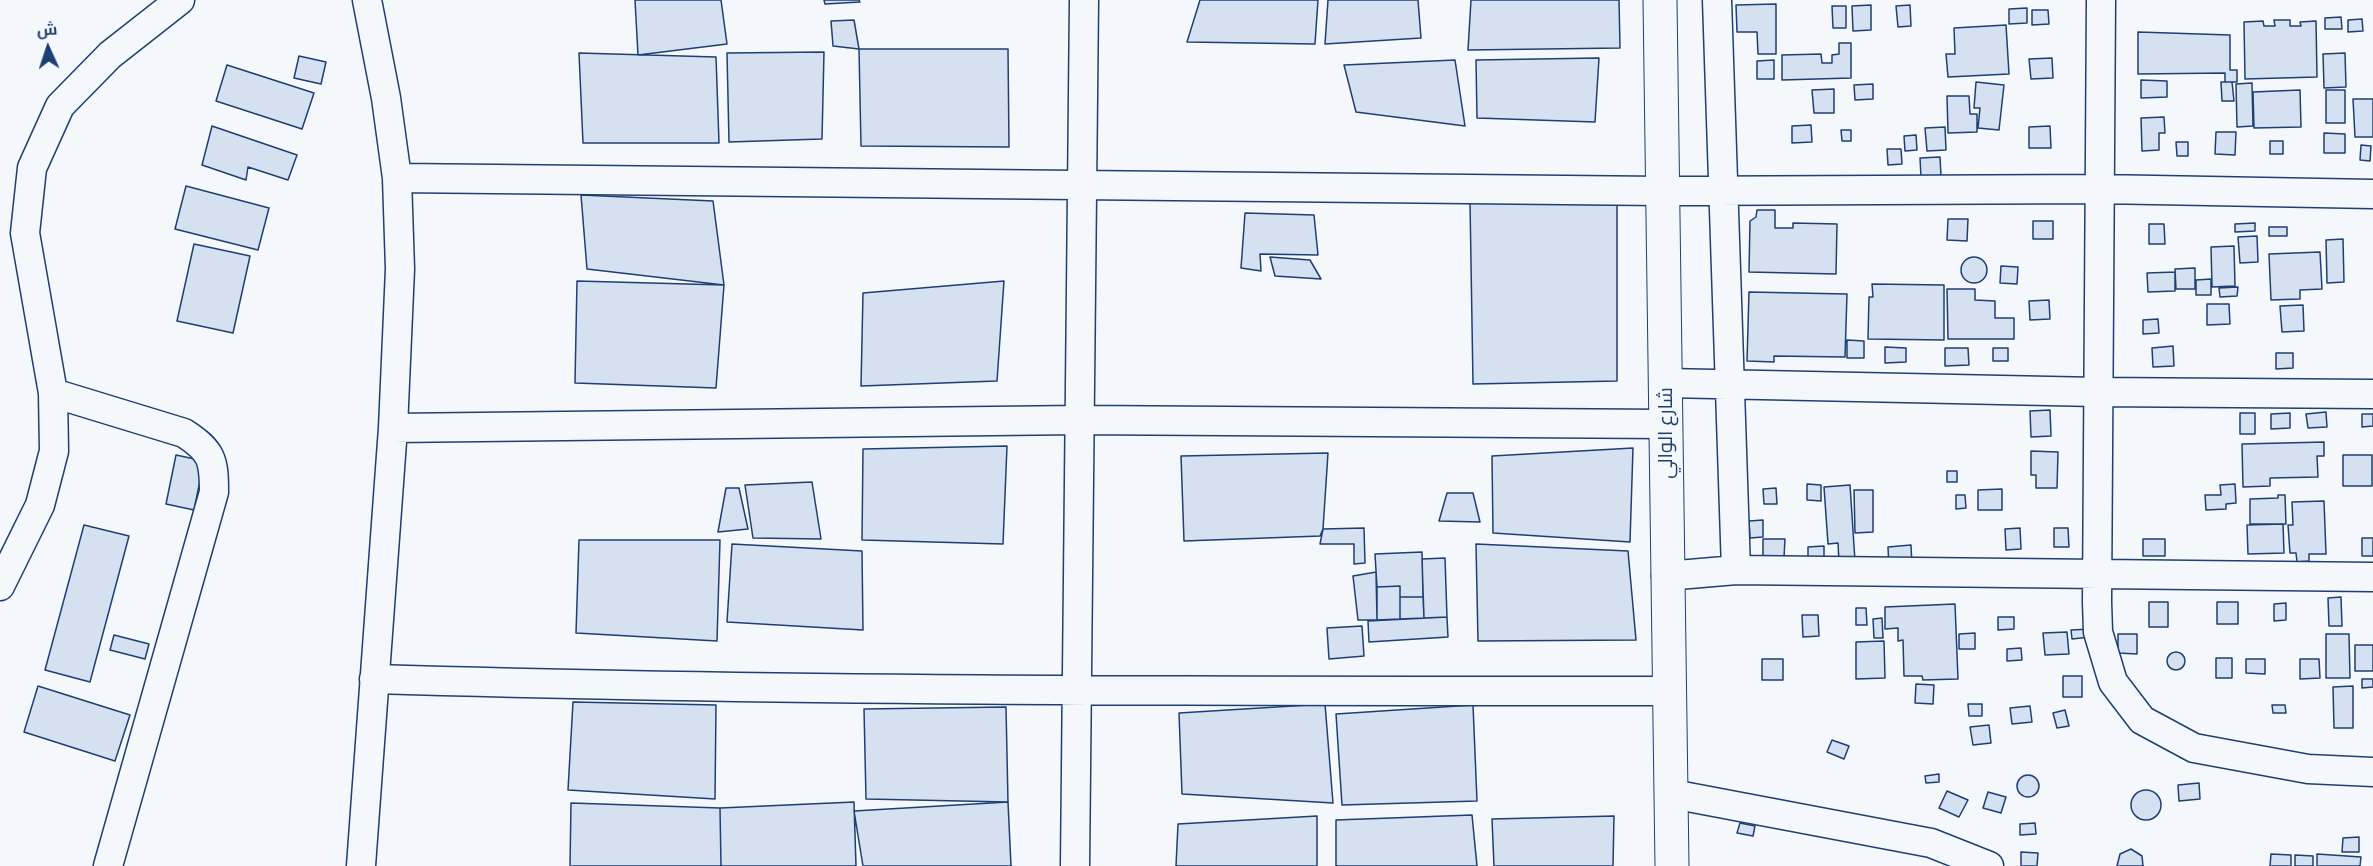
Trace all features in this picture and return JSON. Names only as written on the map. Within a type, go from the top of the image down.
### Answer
[{"type":"main road","name":"شارع الوالي","points":[[1660,0],[1661,190],[1666,383],[1666,576],[1671,691],[1672,866]]},
{"type":"street","points":[[0,586],[40,505],[54,451],[53,393],[25,233],[32,168],[60,106],[110,55],[180,0]]},
{"type":"street","points":[[361,866],[393,428],[400,269],[397,178],[386,98],[367,0]]},
{"type":"street","points":[[1075,866],[1084,0]]},
{"type":"street","points":[[1717,0],[1736,570]]},
{"type":"street","points":[[2101,0],[2097,392],[2098,632],[2104,659],[2113,682],[2142,720],[2194,748],[2308,769],[2373,772]]},
{"type":"street","points":[[397,178],[1661,190],[2098,189],[2373,194]]},
{"type":"street","points":[[1666,383],[2097,392],[2373,394]]},
{"type":"street","points":[[53,393],[184,433],[202,444],[214,462],[214,492],[108,866]]},
{"type":"street","points":[[393,428],[1079,420],[1666,424]]},
{"type":"street","points":[[1666,576],[1736,570],[2373,577]]},
{"type":"street","points":[[374,679],[532,684],[1077,690],[1671,691]]},
{"type":"street","points":[[1672,794],[1931,843],[1989,866]]},
{"type":"building","points":[[635,0],[721,0],[727,44],[638,55]]},
{"type":"building","points":[[824,0],[859,0],[860,2],[825,4]]},
{"type":"building","points":[[1200,0],[1318,0],[1315,44],[1187,42]]},
{"type":"building","points":[[1328,0],[1418,0],[1421,38],[1325,44]]},
{"type":"building","points":[[1471,0],[1619,0],[1620,48],[1468,50]]},
{"type":"building","points":[[1776,4],[1776,54],[1758,54],[1757,32],[1737,32],[1736,5]]},
{"type":"building","points":[[1871,5],[1871,30],[1853,31],[1852,6]]},
{"type":"building","points":[[1910,5],[1911,26],[1898,27],[1896,6]]},
{"type":"building","points":[[1832,6],[1846,6],[1846,28],[1833,28]]},
{"type":"building","points":[[2027,8],[2027,23],[2009,24],[2009,9]]},
{"type":"building","points":[[2032,10],[2048,10],[2049,24],[2032,25]]},
{"type":"building","points":[[2341,17],[2342,29],[2325,29],[2325,18]]},
{"type":"building","points":[[2362,19],[2363,31],[2348,32],[2348,20]]},
{"type":"building","points":[[854,20],[859,49],[833,46],[831,21]]},
{"type":"building","points":[[2274,20],[2290,20],[2290,26],[2301,26],[2300,22],[2316,21],[2317,77],[2245,79],[2244,22],[2263,21],[2264,26],[2275,26]]},
{"type":"building","points":[[2006,25],[2009,74],[1948,77],[1946,54],[1955,54],[1954,28]]},
{"type":"building","points":[[2138,32],[2230,35],[2230,70],[2237,70],[2237,82],[2225,82],[2225,73],[2138,74]]},
{"type":"building","points":[[1839,43],[1851,43],[1851,78],[1782,80],[1782,55],[1821,54],[1822,63],[1832,63],[1832,55],[1839,54]]},
{"type":"building","points":[[859,49],[1008,49],[1009,147],[861,146]]},
{"type":"building","points":[[824,52],[822,139],[729,142],[727,53]]},
{"type":"building","points":[[579,53],[716,57],[719,143],[583,143]]},
{"type":"building","points":[[2345,53],[2346,87],[2324,88],[2323,54]]},
{"type":"building","points":[[299,56],[326,62],[321,84],[294,78]]},
{"type":"building","points":[[1599,58],[1595,122],[1477,118],[1476,60]]},
{"type":"building","points":[[2052,58],[2053,78],[2031,79],[2029,59]]},
{"type":"building","points":[[1455,60],[1465,126],[1356,112],[1344,65]]},
{"type":"building","points":[[1774,60],[1774,79],[1757,79],[1757,61]]},
{"type":"building","points":[[227,65],[314,93],[302,129],[216,101]]},
{"type":"building","points":[[2141,80],[2167,81],[2167,97],[2141,98]]},
{"type":"building","points":[[1976,82],[2004,85],[1999,130],[1978,128],[1980,108],[1974,108]]},
{"type":"building","points":[[2221,82],[2232,82],[2234,101],[2222,101]]},
{"type":"building","points":[[2252,83],[2253,126],[2237,127],[2236,84]]},
{"type":"building","points":[[1873,84],[1873,99],[1855,100],[1854,85]]},
{"type":"building","points":[[1834,89],[1834,113],[1814,113],[1812,90]]},
{"type":"building","points":[[2300,90],[2301,127],[2254,128],[2253,92]]},
{"type":"building","points":[[2326,90],[2345,90],[2345,123],[2326,123]]},
{"type":"building","points":[[1947,96],[1969,96],[1970,114],[1977,114],[1977,132],[1948,133]]},
{"type":"building","points":[[2353,99],[2373,99],[2373,137],[2355,137]]},
{"type":"building","points":[[2164,117],[2165,133],[2159,133],[2159,150],[2142,151],[2141,118]]},
{"type":"building","points":[[1811,125],[1812,142],[1792,143],[1792,126]]},
{"type":"building","points":[[212,126],[297,155],[288,180],[248,167],[246,180],[202,165]]},
{"type":"building","points":[[2050,126],[2051,148],[2029,148],[2029,127]]},
{"type":"building","points":[[1945,127],[1946,150],[1927,151],[1925,128]]},
{"type":"building","points":[[1841,130],[1851,130],[1851,141],[1842,141]]},
{"type":"building","points":[[2216,132],[2236,132],[2235,155],[2215,154]]},
{"type":"building","points":[[2324,133],[2345,134],[2345,153],[2324,153]]},
{"type":"building","points":[[1916,135],[1917,150],[1905,151],[1904,136]]},
{"type":"building","points":[[2270,141],[2283,141],[2283,154],[2270,154]]},
{"type":"building","points":[[2176,142],[2188,142],[2188,156],[2177,156]]},
{"type":"building","points":[[2361,145],[2371,146],[2370,161],[2360,160]]},
{"type":"building","points":[[1887,149],[1901,149],[1902,164],[1888,165]]},
{"type":"building","points":[[1940,157],[1941,176],[1921,177],[1920,158]]},
{"type":"building","points":[[186,186],[269,208],[258,250],[175,229]]},
{"type":"building","points":[[581,195],[713,201],[724,285],[587,269]]},
{"type":"building","points":[[1617,200],[1617,381],[1473,384],[1470,202]]},
{"type":"building","points":[[1757,210],[1775,210],[1775,228],[1793,228],[1793,223],[1837,224],[1836,274],[1749,272],[1750,221],[1756,217]]},
{"type":"building","points":[[1245,213],[1314,215],[1318,255],[1260,254],[1261,271],[1241,268]]},
{"type":"building","points":[[1948,219],[1968,219],[1967,241],[1947,240]]},
{"type":"building","points":[[2033,221],[2053,221],[2053,239],[2033,239]]},
{"type":"building","points":[[2255,223],[2255,231],[2235,232],[2235,224]]},
{"type":"building","points":[[2149,224],[2164,224],[2165,244],[2149,244]]},
{"type":"building","points":[[2269,227],[2287,227],[2287,236],[2269,236]]},
{"type":"building","points":[[2257,236],[2258,262],[2240,263],[2238,237]]},
{"type":"building","points":[[2343,239],[2344,282],[2327,283],[2326,240]]},
{"type":"building","points":[[194,244],[250,256],[233,333],[177,321]]},
{"type":"building","points":[[2234,246],[2235,286],[2212,287],[2211,247]]},
{"type":"building","points":[[2320,252],[2322,289],[2300,290],[2300,299],[2271,300],[2269,254]]},
{"type":"building","points":[[1270,257],[1310,260],[1321,279],[1275,276]]},
{"type":"building","points":[[1974,257],[1983,261],[1987,270],[1983,279],[1974,283],[1965,279],[1961,270],[1965,261]]},
{"type":"building","points":[[2001,266],[2018,267],[2017,284],[2000,283]]},
{"type":"building","points":[[2195,268],[2195,289],[2176,289],[2175,269]]},
{"type":"building","points":[[2175,272],[2175,291],[2148,292],[2147,273]]},
{"type":"building","points":[[2211,279],[2211,295],[2196,295],[2196,280]]},
{"type":"building","points":[[577,281],[724,285],[716,388],[575,383]]},
{"type":"building","points":[[1004,281],[997,381],[861,386],[863,293]]},
{"type":"building","points":[[1872,284],[1944,285],[1944,340],[1868,339],[1869,297],[1873,297]]},
{"type":"building","points":[[2238,287],[2237,296],[2220,297],[2219,288]]},
{"type":"building","points":[[1947,289],[1975,289],[1975,300],[1995,301],[1995,318],[2014,318],[2014,339],[1948,339]]},
{"type":"building","points":[[1749,292],[1847,294],[1845,357],[1774,356],[1774,362],[1747,361]]},
{"type":"building","points":[[2049,300],[2050,319],[2030,320],[2029,301]]},
{"type":"building","points":[[2207,304],[2229,304],[2230,324],[2207,325]]},
{"type":"building","points":[[2303,305],[2304,331],[2282,332],[2280,306]]},
{"type":"building","points":[[2158,319],[2159,333],[2143,334],[2143,320]]},
{"type":"building","points":[[1847,340],[1864,341],[1864,358],[1847,358]]},
{"type":"building","points":[[2173,346],[2174,366],[2153,367],[2152,348]]},
{"type":"building","points":[[1885,347],[1906,348],[1906,362],[1885,363]]},
{"type":"building","points":[[1945,348],[1968,348],[1969,365],[1945,366]]},
{"type":"building","points":[[1993,348],[2008,348],[2008,361],[1993,361]]},
{"type":"building","points":[[2276,353],[2293,353],[2293,368],[2276,369]]},
{"type":"building","points":[[2050,410],[2051,436],[2031,437],[2030,411]]},
{"type":"building","points":[[2326,412],[2327,427],[2308,428],[2306,414]]},
{"type":"building","points":[[2240,413],[2255,413],[2255,434],[2240,434]]},
{"type":"building","points":[[2290,413],[2290,428],[2271,429],[2271,414]]},
{"type":"building","points":[[2362,414],[2373,414],[2373,426],[2362,427]]},
{"type":"building","points":[[2324,442],[2324,456],[2317,456],[2318,477],[2270,478],[2270,486],[2243,487],[2242,444]]},
{"type":"building","points":[[1007,446],[1003,544],[862,540],[863,449]]},
{"type":"building","points":[[1633,448],[1630,542],[1493,533],[1492,456]]},
{"type":"building","points":[[2031,451],[2058,452],[2057,488],[2036,488],[2036,475],[2031,475]]},
{"type":"building","points":[[1328,453],[1323,529],[1320,536],[1184,541],[1181,456]]},
{"type":"building","points":[[176,455],[204,461],[194,510],[166,504]]},
{"type":"building","points":[[2343,455],[2372,455],[2372,486],[2343,486]]},
{"type":"building","points":[[1947,471],[1957,471],[1957,482],[1947,482]]},
{"type":"building","points":[[812,482],[821,539],[753,538],[745,485]]},
{"type":"building","points":[[1807,484],[1821,485],[1821,501],[1807,500]]},
{"type":"building","points":[[2235,484],[2236,503],[2226,504],[2226,509],[2206,510],[2205,495],[2221,495],[2220,485]]},
{"type":"building","points":[[1850,485],[1855,561],[1839,562],[1838,543],[1828,544],[1824,487]]},
{"type":"building","points":[[726,488],[739,488],[748,529],[718,532]]},
{"type":"building","points":[[1776,488],[1777,504],[1764,504],[1763,489]]},
{"type":"building","points":[[2002,489],[2002,510],[1978,510],[1978,490]]},
{"type":"building","points":[[1854,490],[1873,490],[1873,532],[1855,533]]},
{"type":"building","points":[[1447,493],[1473,493],[1480,522],[1439,521]]},
{"type":"building","points":[[1956,495],[1965,495],[1966,508],[1956,509]]},
{"type":"building","points":[[2278,495],[2285,495],[2286,524],[2250,524],[2250,499],[2278,498]]},
{"type":"building","points":[[2324,501],[2326,554],[2309,554],[2309,561],[2297,562],[2296,553],[2290,553],[2288,525],[2293,525],[2292,502]]},
{"type":"building","points":[[1763,520],[1763,537],[1750,538],[1749,521]]},
{"type":"building","points":[[2283,524],[2284,553],[2248,554],[2247,525]]},
{"type":"building","points":[[84,525],[129,536],[90,682],[45,670]]},
{"type":"building","points":[[1364,528],[1365,563],[1354,564],[1354,544],[1320,544],[1323,529]]},
{"type":"building","points":[[2020,528],[2021,549],[2006,550],[2005,529]]},
{"type":"building","points":[[2054,528],[2068,528],[2069,547],[2054,547]]},
{"type":"building","points":[[2362,538],[2373,538],[2373,556],[2362,556]]},
{"type":"building","points":[[1763,539],[1785,539],[1784,557],[1763,557]]},
{"type":"building","points":[[2143,539],[2165,539],[2165,556],[2143,556]]},
{"type":"building","points":[[579,540],[720,540],[717,641],[576,633]]},
{"type":"building","points":[[732,544],[862,551],[863,630],[727,622]]},
{"type":"building","points":[[1476,544],[1628,551],[1636,640],[1478,641]]},
{"type":"building","points":[[1911,545],[1912,567],[1889,568],[1888,547]]},
{"type":"building","points":[[1824,546],[1824,561],[1808,561],[1808,547]]},
{"type":"building","points":[[1422,552],[1423,597],[1400,597],[1400,586],[1377,587],[1375,554]]},
{"type":"building","points":[[1445,558],[1447,617],[1424,618],[1422,559]]},
{"type":"building","points":[[1376,572],[1377,620],[1358,620],[1353,576]]},
{"type":"building","points":[[1400,586],[1400,619],[1377,620],[1377,587]]},
{"type":"building","points":[[1400,597],[1423,597],[1424,618],[1400,619]]},
{"type":"building","points":[[2341,597],[2342,626],[2329,626],[2328,598]]},
{"type":"building","points":[[2149,602],[2168,602],[2168,627],[2149,627]]},
{"type":"building","points":[[2217,602],[2238,602],[2238,624],[2217,624]]},
{"type":"building","points":[[2286,603],[2286,620],[2274,621],[2274,604]]},
{"type":"building","points":[[1955,604],[1958,679],[1923,680],[1922,676],[1904,676],[1903,640],[1898,641],[1898,628],[1885,629],[1885,607]]},
{"type":"building","points":[[1856,608],[1866,608],[1867,625],[1856,625]]},
{"type":"building","points":[[1802,615],[1818,615],[1819,636],[1803,637]]},
{"type":"building","points":[[1447,617],[1448,637],[1369,642],[1368,621]]},
{"type":"building","points":[[1998,617],[2014,617],[2014,629],[1998,630]]},
{"type":"building","points":[[1882,618],[1883,638],[1874,638],[1873,619]]},
{"type":"building","points":[[1362,626],[1364,656],[1329,659],[1327,628]]},
{"type":"building","points":[[2090,629],[2090,637],[2072,639],[2071,630]]},
{"type":"building","points":[[2067,632],[2069,654],[2045,655],[2043,633]]},
{"type":"building","points":[[1975,633],[1975,649],[1959,649],[1959,634]]},
{"type":"building","points":[[2118,634],[2137,634],[2137,654],[2118,653]]},
{"type":"building","points":[[2326,634],[2349,634],[2350,678],[2326,678]]},
{"type":"building","points":[[114,635],[149,644],[145,659],[110,650]]},
{"type":"building","points":[[1884,641],[1885,678],[1856,679],[1856,642]]},
{"type":"building","points":[[2355,645],[2373,645],[2373,671],[2355,671]]},
{"type":"building","points":[[2021,648],[2022,660],[2007,661],[2007,649]]},
{"type":"building","points":[[2176,652],[2182,655],[2185,661],[2182,667],[2176,670],[2170,667],[2167,661],[2170,655]]},
{"type":"building","points":[[2216,658],[2232,658],[2232,678],[2216,678]]},
{"type":"building","points":[[1762,659],[1783,659],[1783,680],[1762,680]]},
{"type":"building","points":[[2246,659],[2265,659],[2265,674],[2246,673]]},
{"type":"building","points":[[2300,659],[2319,659],[2320,678],[2300,679]]},
{"type":"building","points":[[2063,676],[2082,676],[2082,697],[2063,697]]},
{"type":"building","points":[[2362,679],[2373,679],[2373,687],[2362,688]]},
{"type":"building","points":[[1916,684],[1934,685],[1933,704],[1915,703]]},
{"type":"building","points":[[38,686],[130,715],[115,761],[24,732]]},
{"type":"building","points":[[2353,686],[2353,728],[2334,728],[2333,687]]},
{"type":"building","points":[[573,702],[716,705],[715,799],[568,790]]},
{"type":"building","points":[[1325,704],[1333,803],[1182,794],[1179,713]]},
{"type":"building","points":[[1968,704],[1982,704],[1982,716],[1969,716]]},
{"type":"building","points":[[1473,705],[1477,801],[1342,805],[1336,714]]},
{"type":"building","points":[[2272,705],[2285,705],[2286,713],[2273,713]]},
{"type":"building","points":[[2030,706],[2032,722],[2012,724],[2010,708]]},
{"type":"building","points":[[1006,707],[1008,802],[866,799],[864,709]]},
{"type":"building","points":[[2065,710],[2069,726],[2057,728],[2053,713]]},
{"type":"building","points":[[1989,725],[1991,743],[1973,745],[1970,727]]},
{"type":"building","points":[[1832,740],[1849,746],[1844,759],[1827,752]]},
{"type":"building","points":[[1939,774],[1939,782],[1926,783],[1925,776]]},
{"type":"building","points":[[2024,775],[2032,775],[2039,782],[2039,790],[2032,797],[2024,797],[2017,790],[2017,782]]},
{"type":"building","points":[[2199,783],[2200,799],[2179,801],[2178,785]]},
{"type":"building","points":[[2146,790],[2157,794],[2161,805],[2157,816],[2146,820],[2135,816],[2131,805],[2135,794]]},
{"type":"building","points":[[1947,791],[1968,800],[1959,817],[1939,808]]},
{"type":"building","points":[[1988,792],[2006,797],[2001,813],[1983,808]]},
{"type":"building","points":[[854,802],[856,866],[721,866],[720,808]]},
{"type":"building","points":[[1008,802],[1011,866],[863,866],[854,811]]},
{"type":"building","points":[[571,803],[720,808],[721,866],[570,866]]},
{"type":"building","points":[[1472,815],[1477,866],[1336,866],[1336,820]]},
{"type":"building","points":[[1317,816],[1317,866],[1176,866],[1178,824]]},
{"type":"building","points":[[1614,816],[1613,866],[1494,866],[1492,819]]},
{"type":"building","points":[[1740,823],[1755,826],[1753,836],[1737,833]]},
{"type":"building","points":[[2035,823],[2036,834],[2020,835],[2020,824]]},
{"type":"building","points":[[2359,837],[2359,852],[2342,852],[2343,838]]},
{"type":"building","points":[[2131,849],[2142,856],[2143,866],[2117,866],[2120,854]]},
{"type":"building","points":[[2021,852],[2038,853],[2037,866],[2021,866]]},
{"type":"building","points":[[2271,854],[2291,855],[2291,866],[2270,866]]},
{"type":"building","points":[[2317,854],[2361,857],[2360,866],[2317,866]]},
{"type":"building","points":[[2295,855],[2313,856],[2313,866],[2295,866]]}]
